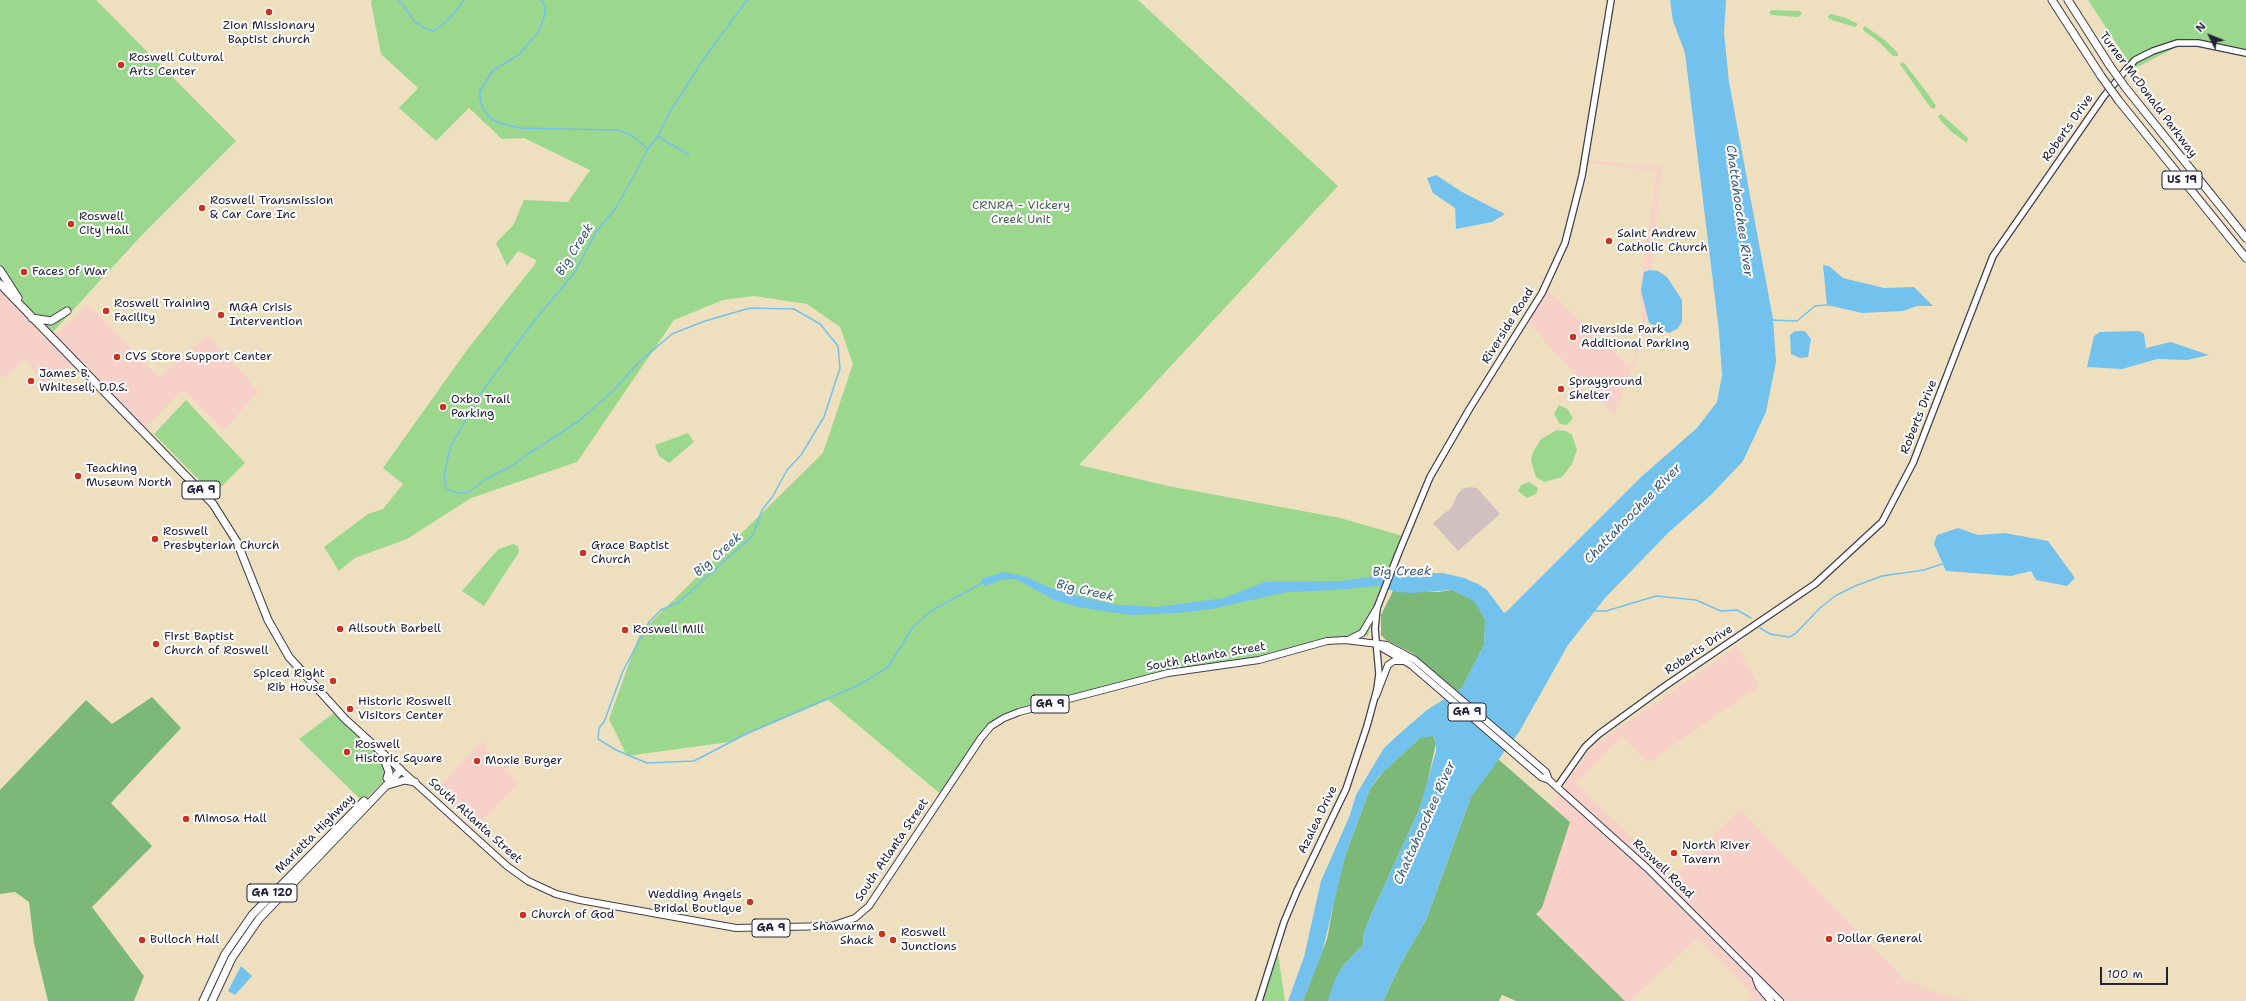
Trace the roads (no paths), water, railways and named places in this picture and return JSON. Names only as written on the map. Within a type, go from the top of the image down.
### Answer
[{"type":"highway","name":"Turner McDonald Parkway","points":[[2052,0],[2119,101],[2246,258]]},
{"type":"highway","name":"Turner McDonald Parkway","points":[[2068,0],[2125,87],[2246,238]]},
{"type":"highway","name":"GA 9","points":[[0,270],[30,316]]},
{"type":"highway","name":"GA 9","points":[[0,284],[213,504],[237,542],[268,620],[289,657],[345,719],[400,768]]},
{"type":"highway","points":[[30,316],[51,321],[67,311]]},
{"type":"highway","points":[[380,751],[388,769],[387,778]]},
{"type":"highway","name":"Marietta Highway","points":[[203,1001],[225,954],[259,906],[387,778],[400,768]]},
{"type":"highway","name":"Marietta Highway","points":[[212,1001],[232,958],[259,919],[400,768]]},
{"type":"highway","points":[[381,790],[400,781],[415,782]]},
{"type":"main road","points":[[1345,640],[1362,633],[1377,608]]},
{"type":"main road","name":"South Atlanta Street","points":[[400,768],[507,866],[528,881],[555,894],[580,900],[736,928],[838,924],[855,918],[869,906],[980,738],[991,726],[1004,718],[1019,712],[1168,673],[1248,662],[1317,643],[1345,640],[1387,645],[1398,650],[1423,667],[1519,753]]},
{"type":"main road","name":"South Atlanta Street","points":[[1377,645],[1416,669],[1519,753]]},
{"type":"main road","points":[[1376,696],[1388,665],[1394,661],[1404,661]]},
{"type":"main road","name":"Roswell Road","points":[[1519,753],[1546,772],[1549,780],[1647,868],[1756,979],[1763,983],[1780,1001]]},
{"type":"main road","name":"Roswell Road","points":[[1756,979],[1759,986],[1771,1001]]},
{"type":"street","name":"Riverside Road","points":[[1377,645],[1375,622],[1377,608],[1393,565],[1436,467],[1470,408],[1530,313],[1547,283],[1561,253],[1573,216],[1582,176],[1610,0]]},
{"type":"street","name":"Roberts Drive","points":[[1557,787],[1585,747],[1599,734],[1665,686],[1815,584],[1882,522],[1913,463],[1993,256],[2104,96],[2135,60],[2153,51],[2177,43],[2198,43],[2246,53]]},
{"type":"street","name":"Azalea Drive","points":[[1259,1001],[1284,922],[1297,891],[1346,790],[1376,696],[1379,674],[1377,645]]},
{"type":"water","name":"Chattahoochee River","points":[[1670,0],[1726,0],[1724,33],[1729,82],[1773,319],[1776,362],[1766,412],[1743,461],[1711,495],[1668,533],[1605,598],[1568,645],[1519,732],[1471,797],[1426,920],[1399,967],[1383,1001],[1328,1001],[1335,979],[1342,967],[1363,945],[1364,933],[1370,917],[1419,810],[1436,751],[1436,743],[1433,736],[1420,738],[1379,776],[1370,789],[1346,853],[1322,953],[1303,1001],[1288,1001],[1304,957],[1321,881],[1350,815],[1356,795],[1384,748],[1427,710],[1462,688],[1484,645],[1485,619],[1474,601],[1452,590],[1412,593],[1396,592],[1378,586],[1336,590],[1287,592],[1212,609],[1177,613],[1131,615],[1078,607],[1054,600],[1016,579],[1000,580],[985,586],[981,579],[1004,572],[1027,577],[1048,587],[1082,597],[1117,605],[1156,607],[1224,598],[1265,582],[1341,581],[1398,573],[1443,573],[1464,578],[1478,584],[1487,590],[1504,613],[1507,611],[1640,478],[1697,428],[1717,402],[1722,375],[1719,331],[1685,53],[1673,21]]},
{"type":"water","points":[[1436,175],[1462,192],[1505,214],[1492,222],[1456,229],[1455,208],[1433,193],[1427,178]]},
{"type":"water","points":[[1823,265],[1829,266],[1843,278],[1884,288],[1914,287],[1933,306],[1917,306],[1903,311],[1862,313],[1827,305]]},
{"type":"water","points":[[1650,270],[1658,271],[1667,277],[1682,300],[1682,322],[1677,329],[1669,333],[1649,323],[1641,290],[1644,272]]},
{"type":"water","points":[[1795,331],[1805,331],[1811,339],[1808,357],[1800,358],[1791,354],[1790,335]]},
{"type":"water","points":[[2139,331],[2144,334],[2146,348],[2171,342],[2209,355],[2187,360],[2157,359],[2122,369],[2087,367],[2094,336],[2100,332]]},
{"type":"water","points":[[1958,528],[1978,535],[2005,533],[2048,541],[2075,578],[2067,586],[2036,580],[2031,571],[2011,576],[1946,571],[1934,544],[1937,535]]},
{"type":"water","points":[[241,966],[252,976],[235,995],[228,991]]},
{"type":"waterway","points":[[399,0],[416,23],[426,29],[434,31],[448,20],[464,0]]},
{"type":"waterway","points":[[541,0],[545,6],[545,15],[538,32],[519,55],[493,70],[480,91],[480,99],[483,108],[489,117],[499,123],[520,128],[617,130],[631,135],[648,149]]},
{"type":"waterway","name":"Big Creek","points":[[747,0],[705,57],[669,113],[658,136],[648,149],[616,208],[596,232],[575,272],[534,321],[481,393],[450,448],[444,476],[446,489],[458,493],[468,493],[486,479],[513,465],[579,421],[614,390],[638,363],[672,334],[705,321],[750,308],[794,309],[820,324],[838,346],[840,368],[824,417],[801,455],[787,470],[773,496],[762,510],[753,535],[679,602],[661,610],[649,622],[623,671],[604,722],[599,728],[598,739],[616,750],[647,763],[694,761],[748,733],[859,685],[888,667],[913,627],[931,611],[984,582]]},
{"type":"waterway","points":[[659,137],[689,155]]},
{"type":"waterway","points":[[1771,320],[1797,321],[1815,306],[1827,305]]},
{"type":"waterway","points":[[1760,628],[1770,634],[1789,637],[1795,634],[1820,608],[1835,596],[1855,586],[1882,576],[1924,570],[1942,564]]},
{"type":"waterway","points":[[1592,611],[1606,611],[1656,596],[1696,600],[1721,611],[1737,610],[1751,618]]},
{"type":"place","name":"Zion Missionary Baptist church","points":[[269,12]]},
{"type":"place","name":"Roswell Cultural Arts Center","points":[[121,65]]},
{"type":"place","name":"Roswell Transmission & Car Care Inc","points":[[202,208]]},
{"type":"place","name":"Roswell City Hall","points":[[71,224]]},
{"type":"place","name":"Saint Andrew Catholic Church","points":[[1609,241]]},
{"type":"place","name":"Faces of War","points":[[24,272]]},
{"type":"place","name":"Roswell Training Facility","points":[[106,311]]},
{"type":"place","name":"MGA Crisis Intervention","points":[[221,315]]},
{"type":"place","name":"Riverside Park Additional Parking","points":[[1573,337]]},
{"type":"place","name":"CVS Store Support Center","points":[[117,357]]},
{"type":"place","name":"James B. Whitesell, D.D.S.","points":[[31,381]]},
{"type":"place","name":"Sprayground Shelter","points":[[1561,389]]},
{"type":"place","name":"Oxbo Trail Parking","points":[[443,407]]},
{"type":"place","name":"Teaching Museum North","points":[[78,476]]},
{"type":"place","name":"Roswell Presbyterian Church","points":[[155,539]]},
{"type":"place","name":"Grace Baptist Church","points":[[583,553]]},
{"type":"place","name":"Allsouth Barbell","points":[[340,629]]},
{"type":"place","name":"Roswell Mill","points":[[625,630]]},
{"type":"place","name":"First Baptist Church of Roswell","points":[[156,644]]},
{"type":"place","name":"Spiced Right Rib House","points":[[333,681]]},
{"type":"place","name":"Historic Roswell Visitors Center","points":[[350,709]]},
{"type":"place","name":"Roswell Historic Square","points":[[347,752]]},
{"type":"place","name":"Moxie Burger","points":[[477,761]]},
{"type":"place","name":"Mimosa Hall","points":[[186,819]]},
{"type":"place","name":"North River Tavern","points":[[1674,853]]},
{"type":"place","name":"Wedding Angels Bridal Boutique","points":[[750,902]]},
{"type":"place","name":"Church of God","points":[[523,915]]},
{"type":"place","name":"Shawarma Shack","points":[[882,934]]},
{"type":"place","name":"Dollar General","points":[[1829,939]]},
{"type":"place","name":"Bulloch Hall","points":[[142,940]]},
{"type":"place","name":"Roswell Junctions","points":[[893,940]]},
{"type":"park label","name":"CRNRA - Vickery Creek Unit","points":[[1021,213]]}]
